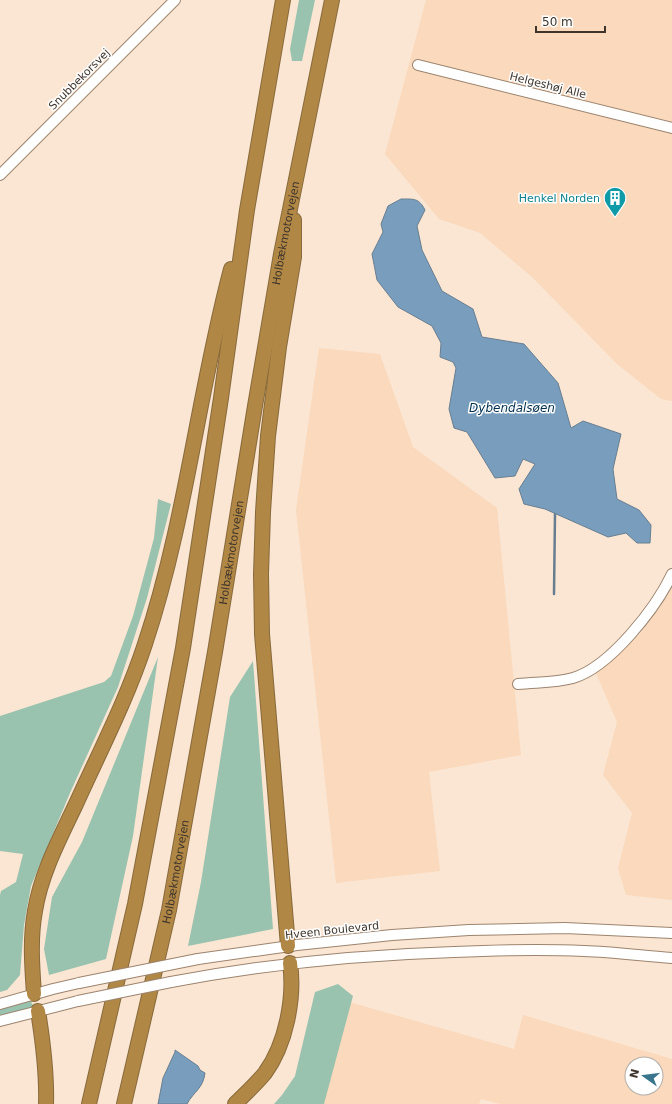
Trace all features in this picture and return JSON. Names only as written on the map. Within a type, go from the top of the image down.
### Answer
[{"type":"highway","points":[[89,1104],[135,904],[183,648],[220,406],[247,210],[283,0]]},
{"type":"highway","name":"Holbækmotorvejen","points":[[124,1104],[169,910],[215,652],[257,391],[294,188],[332,0]]},
{"type":"highway","points":[[288,946],[262,634],[261,574],[268,436],[279,347],[294,257],[294,188]]},
{"type":"highway","points":[[34,994],[31,936],[41,884],[60,838],[121,708],[145,644],[165,576],[181,511],[222,303],[247,210]]},
{"type":"highway","points":[[235,1104],[265,1072],[272,1061],[285,1031],[290,1006],[290,963]]},
{"type":"highway","points":[[38,1011],[44,1043],[46,1104]]},
{"type":"street","name":"Snubbekorsvej","points":[[0,175],[175,0]]},
{"type":"street","name":"Helgeshøj Alle","points":[[418,65],[672,128]]},
{"type":"street","points":[[518,684],[573,678],[596,667],[620,646],[639,624],[665,590],[672,574]]},
{"type":"street","name":"Hveen Boulevard","points":[[0,1004],[34,994],[78,984],[198,959],[288,946],[392,935],[495,929],[579,929],[672,933]]},
{"type":"street","points":[[288,946],[290,963]]},
{"type":"street","points":[[0,1021],[78,1001],[195,977],[290,963],[396,954],[500,950],[586,951],[672,958]]},
{"type":"street","points":[[34,994],[38,1011]]},
{"type":"shaded area","points":[[426,0],[672,0],[672,401],[661,399],[617,364],[532,277],[480,233],[439,219],[385,154]]},
{"type":"shaded area","points":[[319,348],[380,354],[413,447],[497,508],[521,755],[429,772],[440,871],[336,883],[296,510]]},
{"type":"shaded area","points":[[672,588],[672,900],[626,895],[618,868],[632,813],[603,775],[617,722],[596,673],[640,634]]},
{"type":"shaded area","points":[[342,1000],[514,1049],[523,1015],[662,1056],[624,1056],[624,1096],[664,1096],[664,1057],[672,1059],[672,1104],[500,1104],[481,1099],[479,1104],[311,1104]]},
{"type":"green space","points":[[299,0],[315,0],[302,61],[292,61],[290,49]]},
{"type":"green space","points":[[158,499],[171,504],[147,598],[118,687],[70,793],[31,886],[24,925],[20,975],[7,990],[0,992],[0,895],[1,891],[16,882],[23,854],[0,851],[0,716],[104,682],[111,676],[133,616],[154,538]]},
{"type":"green space","points":[[158,657],[133,836],[106,959],[49,975],[44,949],[52,897],[82,842]]},
{"type":"green space","points":[[253,661],[273,929],[188,946],[201,882],[230,697]]},
{"type":"green space","points":[[338,984],[353,996],[324,1104],[274,1104],[295,1076],[315,992]]},
{"type":"green space","points":[[30,1000],[34,1007],[0,1016],[0,1009]]},
{"type":"water","name":"Dybendalsøen","points":[[401,199],[416,200],[423,206],[425,210],[417,226],[422,250],[442,291],[473,309],[482,337],[524,344],[558,383],[571,428],[583,421],[621,434],[613,469],[617,499],[639,510],[651,525],[650,543],[637,543],[626,533],[608,537],[545,509],[524,504],[519,489],[535,464],[523,459],[515,476],[495,478],[467,432],[454,428],[449,409],[456,368],[453,362],[440,357],[441,343],[432,326],[398,307],[377,280],[372,254],[383,232],[381,224],[388,206]]},
{"type":"water","points":[[175,1050],[198,1066],[200,1070],[205,1073],[204,1078],[187,1104],[158,1104],[163,1078]]},
{"type":"waterway","points":[[554,594],[555,514]]},
{"type":"place","name":"Henkel Norden","points":[[615,218]]}]
